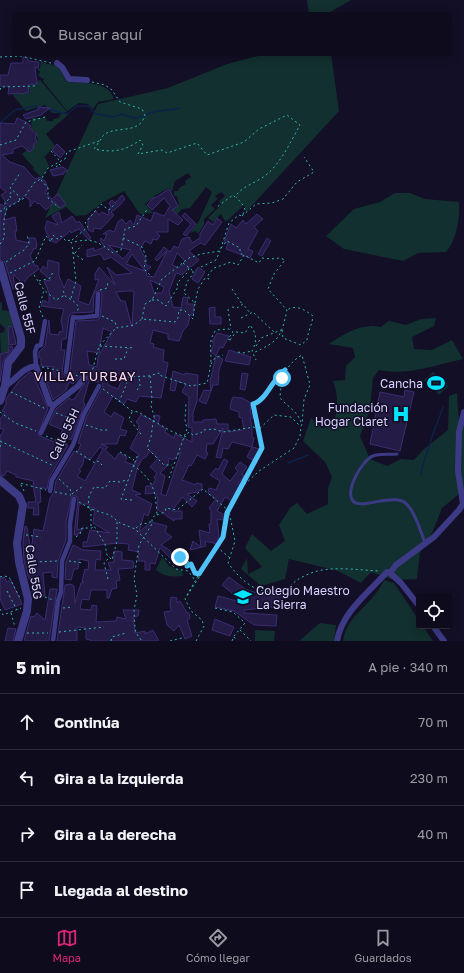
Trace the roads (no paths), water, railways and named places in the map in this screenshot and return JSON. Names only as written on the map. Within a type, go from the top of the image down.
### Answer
[{"type":"street","points":[[58,63],[69,79],[87,80]]},
{"type":"street","name":"Calle 55F","points":[[0,265],[21,338],[21,346],[8,363],[6,386],[0,401]]},
{"type":"street","points":[[66,372],[73,317],[82,319],[97,314],[98,294]]},
{"type":"street","points":[[46,321],[41,345],[37,346],[34,352],[36,366],[50,404],[54,405]]},
{"type":"street","points":[[6,386],[15,380],[24,370],[36,366]]},
{"type":"street","points":[[41,433],[54,405],[87,379]]},
{"type":"street","name":"Calle 55H","points":[[50,491],[54,477],[73,445],[84,414],[99,386]]},
{"type":"street","points":[[337,641],[339,630],[348,615],[388,572],[441,531],[463,504],[458,471],[458,432],[464,412]]},
{"type":"street","name":"Calle 55G","points":[[0,480],[19,496],[23,505],[18,534],[19,562],[23,576],[26,603],[19,637]]},
{"type":"street","points":[[53,641],[58,601],[62,592],[62,561],[70,539],[73,497]]},
{"type":"street","points":[[388,572],[401,583],[416,602]]},
{"type":"street","points":[[435,629],[444,641]]},
{"type":"lane","points":[[398,454],[374,456],[365,460],[350,492],[351,498],[355,503],[360,504],[395,500],[403,501],[410,508],[426,544]]},
{"type":"waterway","points":[[0,123],[15,110],[36,106],[67,114],[77,106],[88,106],[96,114],[114,117],[122,114],[134,118],[142,117],[153,112],[180,108]]},
{"type":"waterway","points":[[421,475],[423,463],[443,407]]},
{"type":"waterway","points":[[288,463],[308,455]]},
{"type":"place","name":"Cancha","points":[[436,383]]},
{"type":"place","name":"Fundación Hogar Claret","points":[[401,414]]},
{"type":"place","name":"Colegio Maestro La Sierra","points":[[243,597]]},
{"type":"district","name":"VILLA TURBAY","points":[[85,376]]}]
